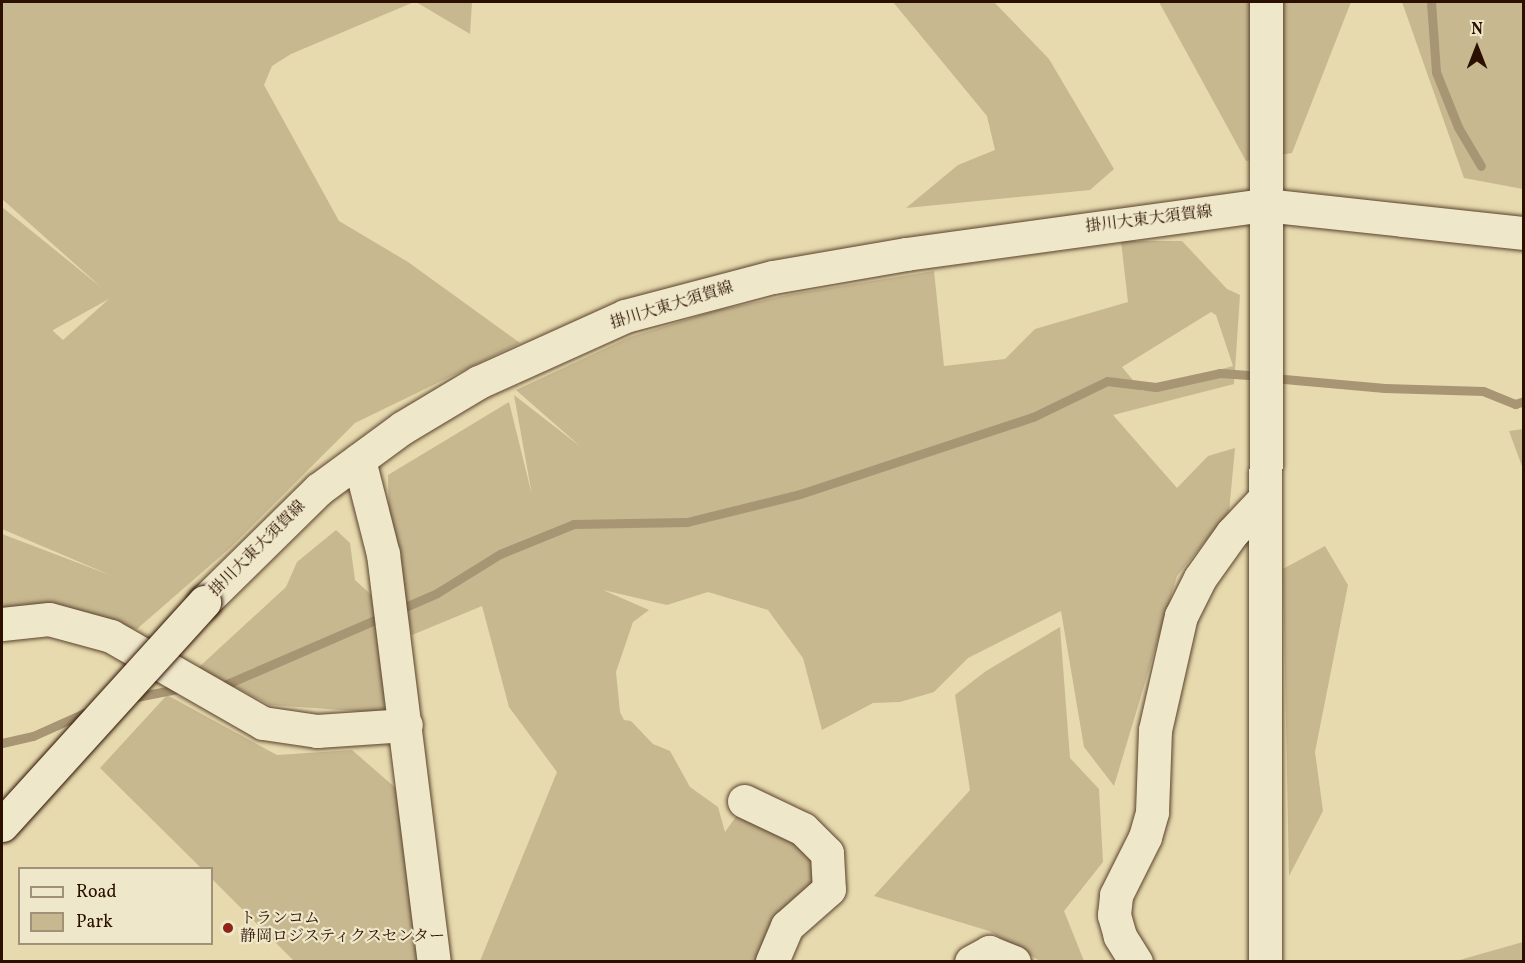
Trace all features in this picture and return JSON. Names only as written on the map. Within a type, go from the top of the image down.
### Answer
[{"type":"street","points":[[1265,962],[1266,2]]},
{"type":"street","name":"掛川大東大須賀線","points":[[2,825],[204,602],[319,489],[402,428],[479,382],[625,316],[773,277],[906,254],[1265,205],[1524,233]]},
{"type":"street","points":[[359,460],[383,554],[434,962]]},
{"type":"street","points":[[1136,962],[1120,936],[1114,915],[1116,895],[1144,837],[1152,812],[1155,730],[1181,616],[1213,560],[1265,498]]},
{"type":"street","points":[[2,624],[50,619],[111,636],[262,723],[316,730],[406,725]]},
{"type":"street","points":[[744,801],[803,829],[827,853],[829,889],[787,926],[772,962]]},
{"type":"street","points":[[971,962],[989,952],[1007,956],[1014,962]]},
{"type":"green space","points":[[2,2],[414,2],[291,54],[272,66],[264,85],[339,221],[408,262],[520,343],[355,423],[230,548],[137,629],[49,619],[2,624],[2,534],[110,575],[2,529],[2,207],[102,288],[2,199]],"holes":[[[109,299],[63,340],[53,330]]]},
{"type":"green space","points":[[416,2],[472,2],[470,34]]},
{"type":"green space","points":[[893,2],[994,2],[1049,59],[1114,169],[1090,190],[906,208],[958,165],[995,150],[987,116]]},
{"type":"green space","points":[[1159,2],[1351,2],[1292,153],[1246,161]]},
{"type":"green space","points":[[1402,2],[1523,2],[1523,189],[1464,178]]},
{"type":"green space","points":[[1121,241],[1182,241],[1227,289],[1240,295],[1234,384],[1113,415],[1177,488],[1208,456],[1235,448],[1229,512],[1177,576],[1114,786],[1084,747],[1061,611],[968,658],[934,692],[900,702],[873,703],[822,730],[803,658],[768,610],[708,592],[667,605],[603,590],[649,610],[633,622],[616,672],[620,712],[624,720],[631,721],[653,744],[670,751],[690,787],[718,807],[725,832],[740,811],[827,853],[773,961],[480,961],[557,772],[509,707],[482,606],[412,635],[389,519],[388,475],[509,402],[532,495],[514,395],[581,447],[516,390],[630,337],[715,311],[792,294],[934,271],[944,366],[1005,359],[1035,329],[1128,302]],"holes":[[[1211,312],[1216,315],[1233,366],[1142,391],[1122,367]]]},
{"type":"green space","points":[[1524,429],[1523,469],[1509,431]]},
{"type":"green space","points":[[336,530],[350,543],[355,580],[380,603],[385,713],[270,705],[198,668],[286,587],[297,562]]},
{"type":"green space","points":[[1325,546],[1348,585],[1315,752],[1323,811],[1289,876],[1283,569]]},
{"type":"green space","points":[[1060,627],[1070,758],[1099,789],[1103,862],[1064,911],[1084,961],[1040,961],[989,931],[874,896],[970,790],[955,695],[986,671]]},
{"type":"green space","points":[[167,695],[277,755],[352,750],[398,790],[421,961],[294,961],[213,880],[213,867],[200,867],[100,768]]},
{"type":"green space","points":[[1523,942],[1523,961],[1456,961]]},
{"type":"waterway","points":[[1431,2],[1436,72],[1458,127],[1481,166]]},
{"type":"waterway","points":[[220,687],[437,593],[500,554],[574,524],[687,522],[800,494],[1033,417],[1107,381],[1156,387],[1220,373],[1259,376]]},
{"type":"waterway","points":[[1273,378],[1385,388],[1483,391],[1515,404],[1524,401]]},
{"type":"waterway","points":[[131,698],[182,688]]},
{"type":"waterway","points":[[2,743],[33,736],[89,711]]},
{"type":"place","name":"トランコム 静岡ロジスティクスセンター","points":[[228,928]]}]
